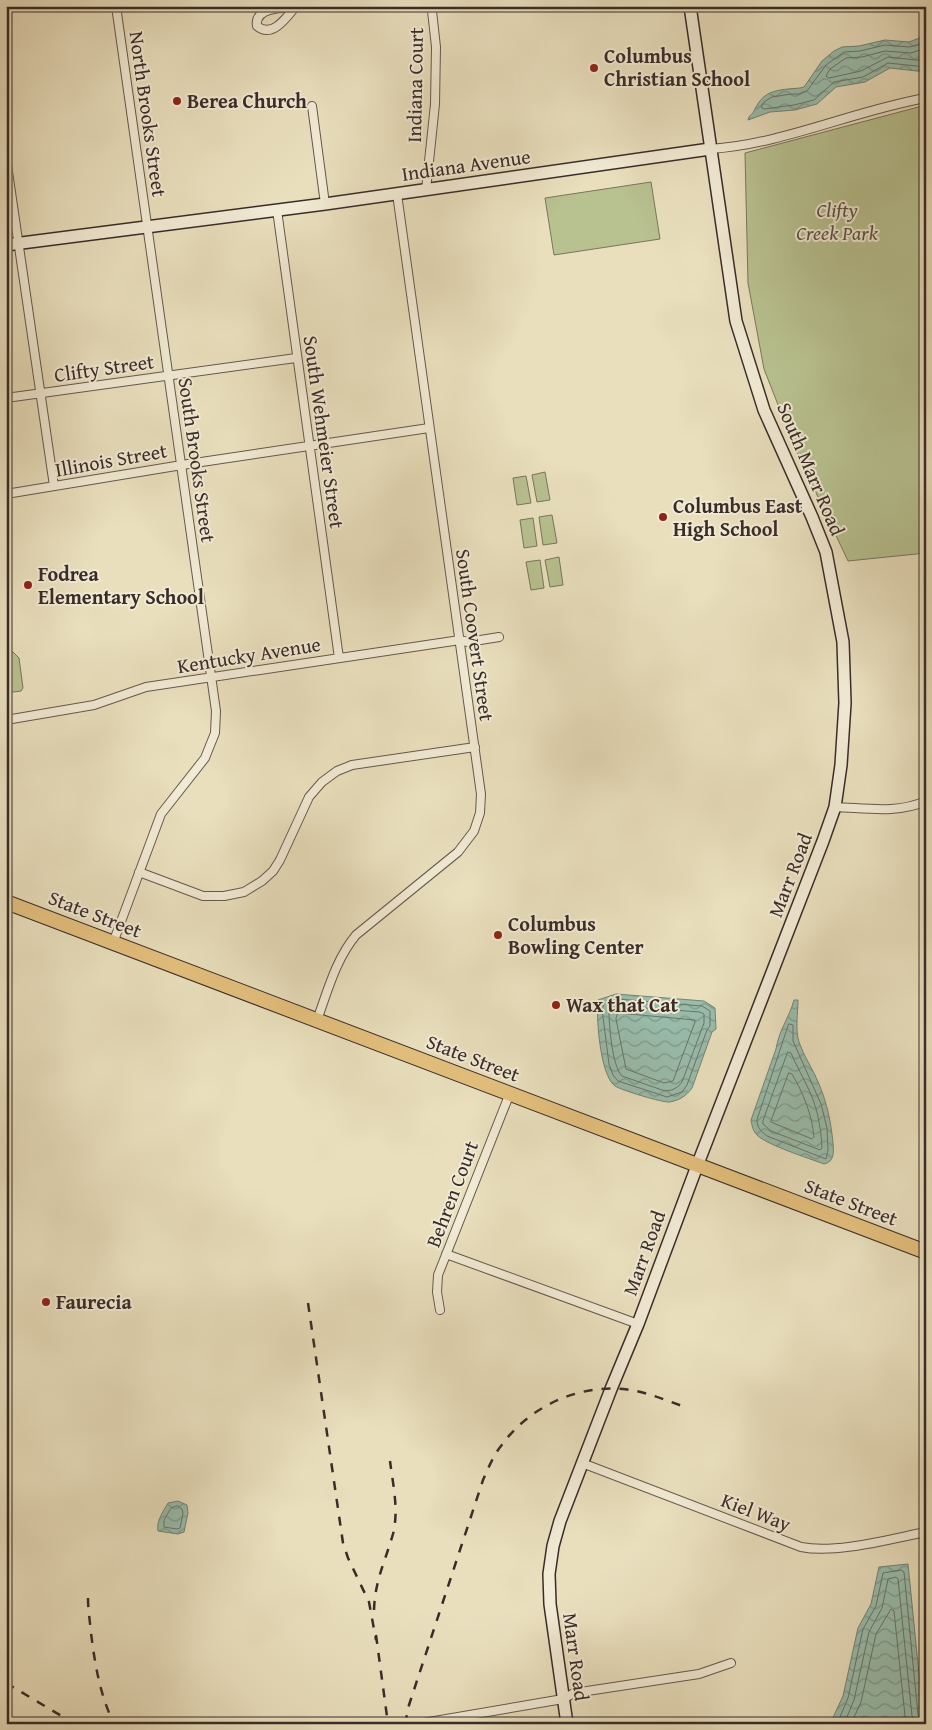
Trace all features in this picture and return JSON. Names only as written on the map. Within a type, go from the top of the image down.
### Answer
[{"type":"highway","name":"State Street","points":[[6,902],[926,1252]]},
{"type":"street","name":"North Brooks Street","points":[[116,6],[148,227]]},
{"type":"street","name":"South Marr Road","points":[[690,6],[736,321],[764,410],[812,516],[826,552],[843,642],[845,703],[841,765],[835,807]]},
{"type":"street","points":[[295,7],[289,16],[269,30],[262,30],[257,26],[256,20],[268,10],[295,7]]},
{"type":"street","name":"Indiana Court","points":[[426,190],[435,104],[436,48],[432,8]]},
{"type":"street","name":"Indiana Avenue","points":[[6,245],[325,204],[758,143],[888,106],[926,98]]},
{"type":"street","points":[[312,106],[325,204]]},
{"type":"street","points":[[6,158],[54,486]]},
{"type":"street","name":"South Coovert Street","points":[[317,1020],[339,960],[352,940],[458,852],[474,831],[480,813],[481,794],[397,194]]},
{"type":"street","name":"South Wehmeier Street","points":[[277,210],[339,658]]},
{"type":"street","name":"South Brooks Street","points":[[113,942],[161,814],[205,758],[215,732],[216,711],[148,227]]},
{"type":"street","name":"Clifty Street","points":[[6,398],[296,358]]},
{"type":"street","name":"Illinois Street","points":[[6,494],[182,464],[429,428]]},
{"type":"street","name":"Kentucky Avenue","points":[[6,720],[94,705],[146,687],[460,640],[468,642],[499,637]]},
{"type":"street","points":[[138,872],[203,896],[224,896],[244,892],[262,881],[273,871],[309,797],[322,782],[337,771],[352,765],[474,747]]},
{"type":"street","points":[[835,807],[896,810],[913,807],[926,801]]},
{"type":"street","name":"Marr Road","points":[[566,1724],[550,1604],[550,1574],[553,1546],[560,1521],[638,1324],[835,807]]},
{"type":"street","name":"Behren Court","points":[[440,1310],[437,1292],[438,1275],[510,1093]]},
{"type":"street","points":[[446,1254],[638,1324]]},
{"type":"street","name":"Kiel Way","points":[[582,1463],[801,1547],[827,1549],[926,1532]]},
{"type":"street","points":[[418,1724],[563,1699],[574,1693],[699,1674],[731,1663]]},
{"type":"green space","name":"Clifty Creek Park","points":[[926,105],[926,553],[848,561],[795,448],[764,369],[748,283],[745,153]]},
{"type":"green space","points":[[651,182],[660,239],[554,255],[545,198]]},
{"type":"green space","points":[[545,472],[550,500],[537,502],[532,475]]},
{"type":"green space","points":[[526,476],[531,503],[517,505],[513,478]]},
{"type":"green space","points":[[552,515],[557,543],[543,545],[539,517]]},
{"type":"green space","points":[[533,518],[537,546],[524,548],[520,520]]},
{"type":"green space","points":[[559,557],[563,585],[550,587],[545,560]]},
{"type":"green space","points":[[540,560],[544,588],[531,590],[526,562]]},
{"type":"green space","points":[[6,645],[19,658],[23,688],[21,691],[6,693]]},
{"type":"water","points":[[926,37],[926,72],[890,68],[865,82],[836,87],[817,104],[795,110],[770,112],[748,120],[757,105],[767,94],[804,87],[822,61],[842,47],[859,46],[885,40],[909,42]]},
{"type":"water","points":[[616,994],[704,1001],[715,1008],[716,1029],[712,1032],[692,1088],[682,1097],[670,1102],[642,1096],[619,1088],[608,1077],[598,1028],[598,1000]]},
{"type":"water","points":[[794,1000],[798,1000],[797,1027],[799,1042],[822,1091],[830,1120],[833,1154],[832,1159],[824,1164],[762,1139],[755,1132],[751,1122],[779,1036]]},
{"type":"water","points":[[178,1501],[187,1505],[188,1513],[184,1532],[178,1534],[158,1531],[159,1520],[168,1503]]},
{"type":"water","points":[[908,1564],[924,1724],[830,1724],[843,1696],[858,1628],[871,1604],[879,1567]]},
{"type":"railway","points":[[308,1303],[343,1543],[369,1602],[376,1640]]},
{"type":"railway","points":[[405,1724],[409,1705],[483,1480],[496,1454],[512,1432],[539,1410],[570,1395],[587,1391],[605,1389],[631,1390],[685,1407]]},
{"type":"railway","points":[[374,1610],[378,1580],[395,1525],[395,1498],[390,1461]]},
{"type":"railway","points":[[88,1598],[96,1668],[105,1702],[114,1724]]},
{"type":"railway","points":[[376,1635],[388,1724]]},
{"type":"railway","points":[[6,1683],[75,1724]]},
{"type":"place","name":"Columbus Christian School","points":[[594,68]]},
{"type":"place","name":"Berea Church","points":[[177,101]]},
{"type":"place","name":"Columbus East High School","points":[[663,517]]},
{"type":"place","name":"Fodrea Elementary School","points":[[28,585]]},
{"type":"place","name":"Columbus Bowling Center","points":[[498,935]]},
{"type":"place","name":"Wax that Cat","points":[[556,1005]]},
{"type":"place","name":"Faurecia","points":[[46,1302]]}]
